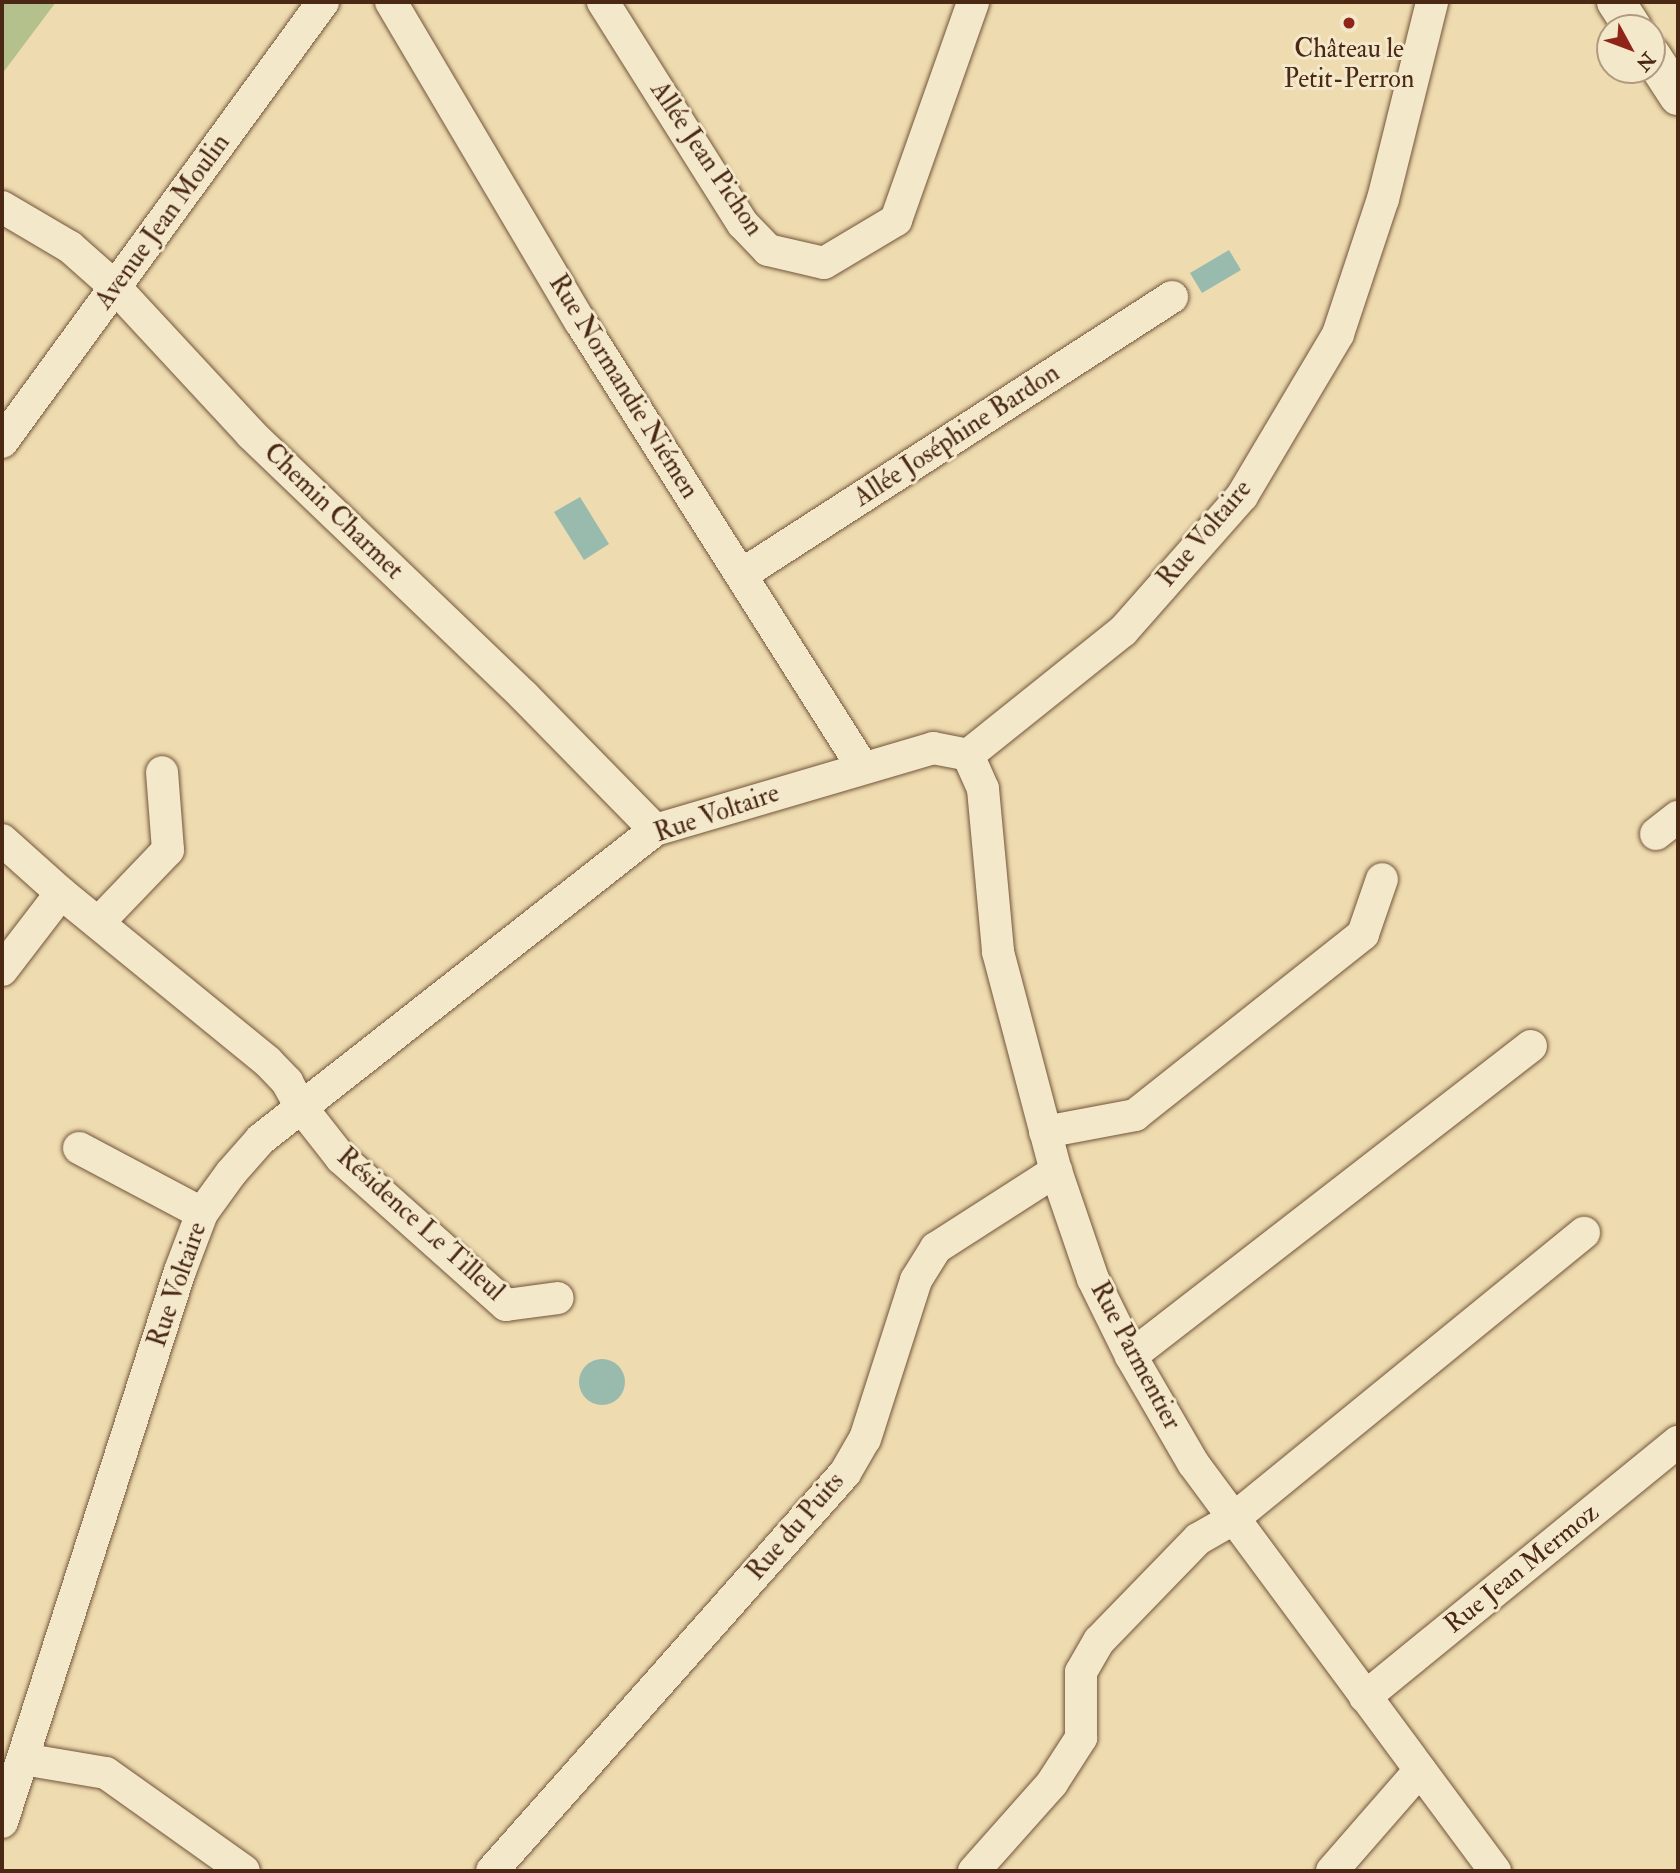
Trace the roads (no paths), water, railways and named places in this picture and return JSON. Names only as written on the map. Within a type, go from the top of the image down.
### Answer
[{"type":"street","name":"Avenue Jean Moulin","points":[[2,442],[323,2]]},
{"type":"street","name":"Rue Normandie Niémen","points":[[391,2],[580,321],[863,768]]},
{"type":"street","name":"Allée Jean Pichon","points":[[603,2],[743,224],[768,250],[824,263],[896,220],[973,2]]},
{"type":"street","name":"Rue Voltaire","points":[[2,1822],[180,1271],[202,1213],[261,1139],[655,830],[933,748],[968,755],[1123,631],[1242,496],[1338,334],[1383,199],[1432,2]]},
{"type":"street","points":[[1666,78],[1678,96]]},
{"type":"street","name":"Chemin Charmet","points":[[2,207],[70,247],[115,288],[251,434],[524,696],[655,830]]},
{"type":"street","name":"Allée Joséphine Bardon","points":[[741,575],[1172,297]]},
{"type":"street","name":"Rue Parmentier","points":[[968,755],[983,789],[998,952],[1056,1171],[1093,1279],[1131,1356],[1193,1463],[1495,1871]]},
{"type":"street","points":[[98,923],[168,850],[162,772]]},
{"type":"street","name":"Résidence Le Tilleul","points":[[2,840],[46,876],[61,893],[268,1062],[288,1082],[301,1107],[341,1158],[506,1305],[558,1298]]},
{"type":"street","points":[[1045,1132],[1135,1115],[1363,934],[1382,879]]},
{"type":"street","points":[[2,970],[61,893]]},
{"type":"street","points":[[1131,1356],[1531,1046]]},
{"type":"street","points":[[79,1148],[202,1213]]},
{"type":"street","name":"Rue du Puits","points":[[492,1871],[845,1473],[865,1439],[916,1280],[936,1248],[1056,1171]]},
{"type":"street","points":[[974,1871],[1052,1783],[1081,1738],[1081,1672],[1099,1641],[1198,1539],[1233,1520],[1584,1233]]},
{"type":"street","name":"Rue Jean Mermoz","points":[[1365,1696],[1678,1442]]},
{"type":"street","points":[[23,1759],[106,1773],[244,1871]]},
{"type":"street","points":[[1332,1871],[1420,1770]]},
{"type":"place","name":"Château le Petit-Perron","points":[[1349,23]]}]
